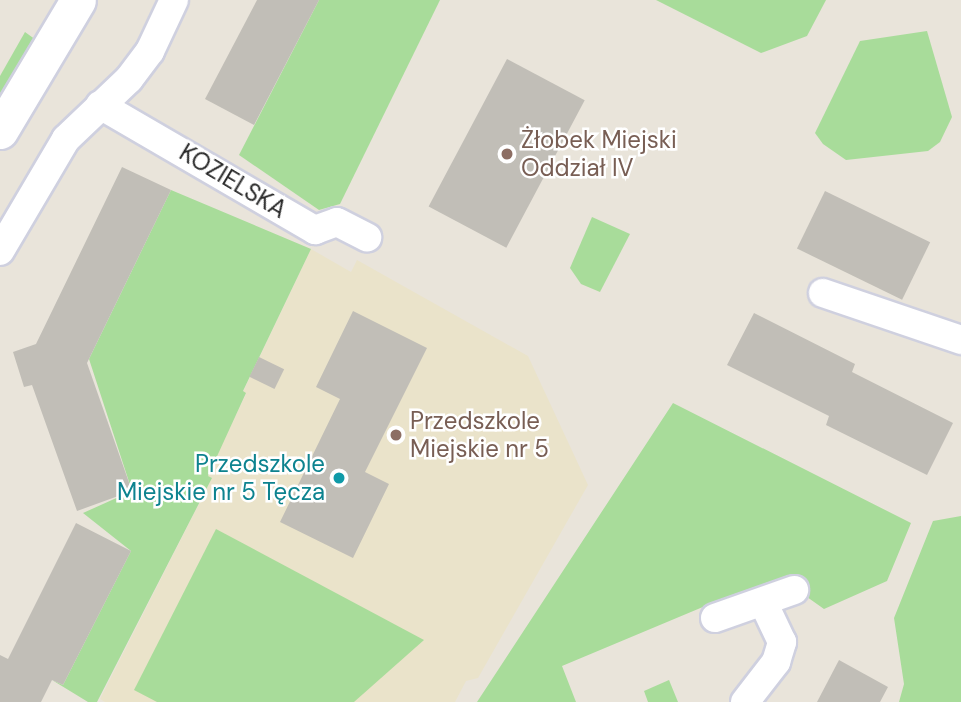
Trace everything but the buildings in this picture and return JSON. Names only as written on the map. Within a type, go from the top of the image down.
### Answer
[{"type":"street","points":[[0,131],[78,0]]},
{"type":"street","points":[[0,251],[41,175],[66,139],[129,79],[150,51],[174,0]]},
{"type":"street","name":"KOZIELSKA","points":[[100,105],[315,230],[337,222],[368,237]]},
{"type":"street","points":[[823,293],[961,340]]},
{"type":"street","points":[[715,618],[794,590]]},
{"type":"street","points":[[745,702],[776,662],[782,642],[763,602]]},
{"type":"shaded area","name":"Przedszkole Miejskie nr 5","points":[[311,249],[351,272],[357,260],[528,356],[588,485],[478,678],[466,681],[455,702],[105,702],[100,699],[212,478],[207,476],[246,394],[243,392]]},
{"type":"green space","points":[[319,0],[440,0],[340,204],[319,210],[239,155]]},
{"type":"green space","points":[[656,0],[826,0],[807,36],[761,53]]},
{"type":"green space","points":[[927,31],[952,117],[940,142],[928,151],[846,160],[823,144],[815,133],[860,41]]},
{"type":"green space","points":[[25,32],[36,40],[0,99],[0,76]]},
{"type":"green space","points":[[171,190],[311,249],[243,391],[246,393],[208,476],[212,478],[97,702],[88,702],[52,680],[63,685],[131,551],[83,513],[132,491],[89,359]]},
{"type":"green space","points":[[592,217],[630,234],[600,292],[581,284],[570,268]]},
{"type":"green space","points":[[673,403],[911,523],[887,581],[824,609],[783,580],[710,604],[562,666],[576,702],[477,702]]},
{"type":"green space","points":[[961,516],[961,702],[899,702],[904,684],[894,618],[933,521]]},
{"type":"green space","points":[[216,529],[424,640],[354,702],[157,702],[134,690]]},
{"type":"green space","points":[[669,680],[678,702],[648,702],[644,691]]},
{"type":"place","name":"Żłobek Miejski Oddział IV","points":[[507,154]]},
{"type":"place","name":"Przedszkole Miejskie nr 5","points":[[396,435]]},
{"type":"place","name":"Przedszkole Miejskie nr 5 Tęcza","points":[[339,478]]}]
